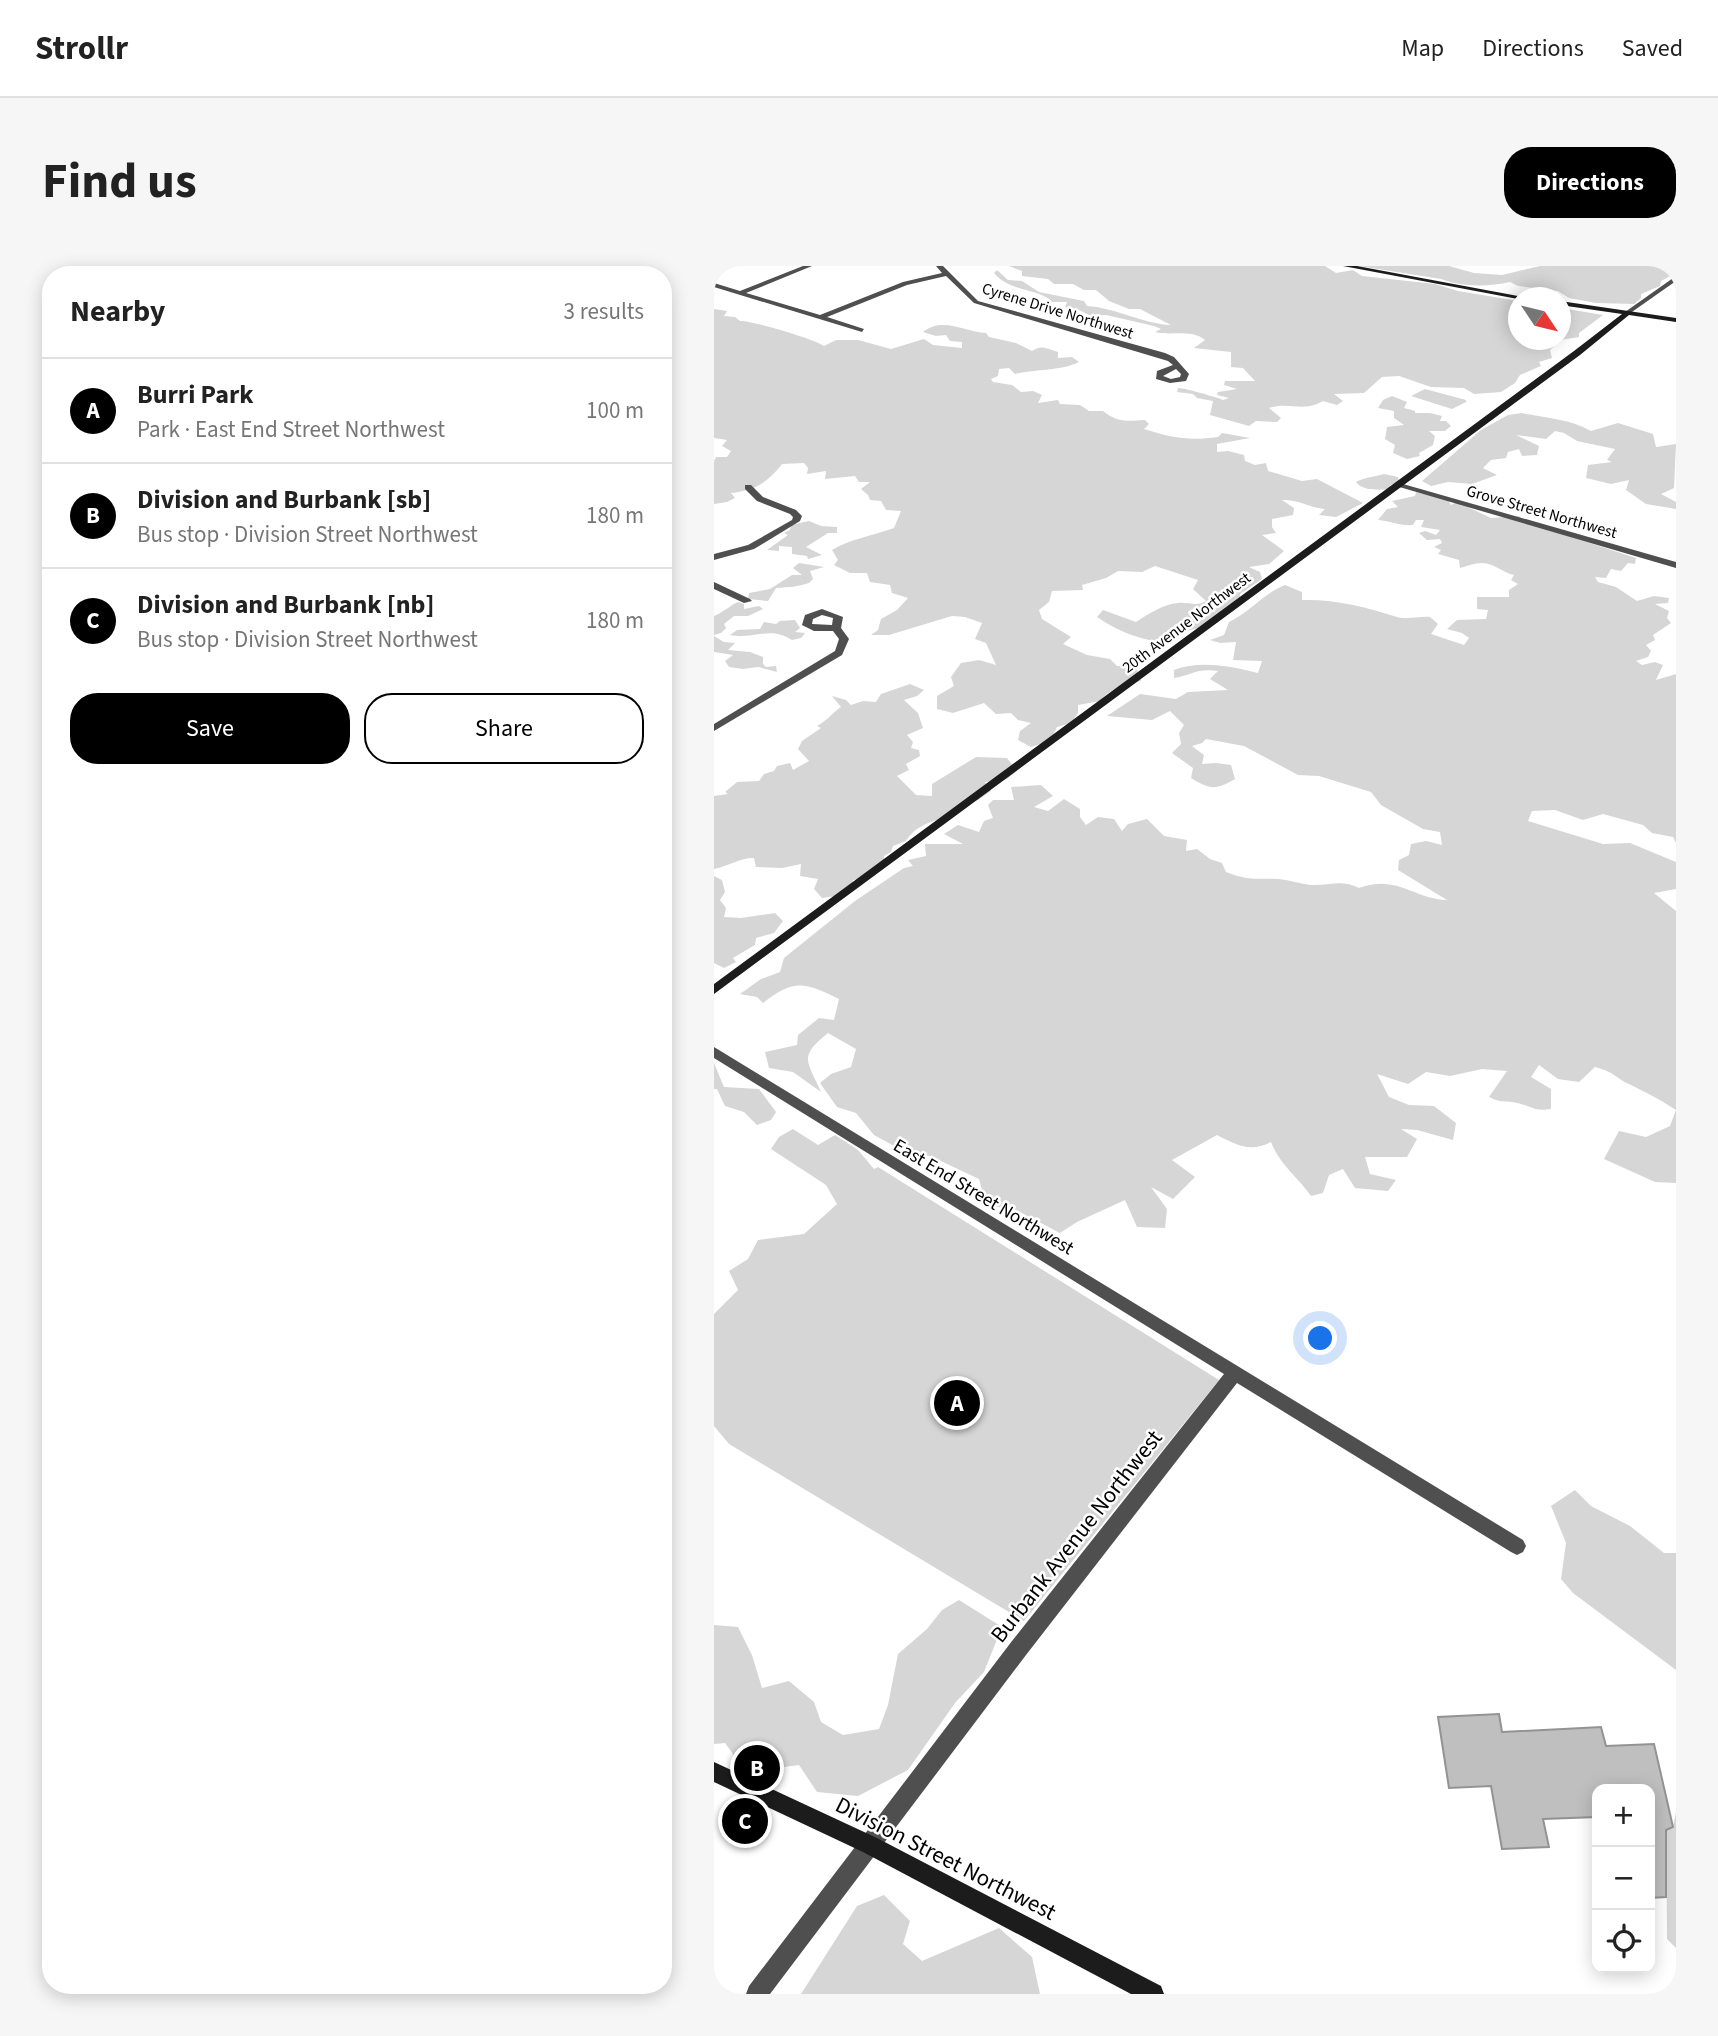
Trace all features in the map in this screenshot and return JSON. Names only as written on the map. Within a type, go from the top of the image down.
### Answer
[{"type":"street","points":[[740,293],[809,266]]},
{"type":"street","name":"Cyrene Drive Northwest","points":[[939,266],[976,302],[1162,355],[1177,366]]},
{"type":"street","points":[[1346,266],[1508,295]]},
{"type":"street","points":[[821,317],[905,283],[946,274]]},
{"type":"street","name":"20th Avenue Northwest","points":[[714,990],[1676,278]]},
{"type":"street","points":[[714,285],[862,330]]},
{"type":"street","points":[[1571,305],[1676,320]]},
{"type":"street","name":"Grove Street Northwest","points":[[1399,484],[1676,565]]},
{"type":"street","points":[[714,557],[751,547],[796,521],[798,516],[760,499],[748,487]]},
{"type":"street","points":[[714,585],[747,601]]},
{"type":"street","points":[[717,724],[839,653],[844,639],[836,628]]},
{"type":"street","name":"East End Street Northwest","points":[[714,1052],[1235,1373]]},
{"type":"street","points":[[1235,1373],[1517,1546]]},
{"type":"street","name":"Burbank Avenue Northwest","points":[[757,1994],[1235,1373]]},
{"type":"street","name":"Division Street Northwest","points":[[714,1772],[870,1845],[1153,1994]]},
{"type":"shaded area","points":[[1009,266],[1325,266],[1336,273],[1353,270],[1362,276],[1435,284],[1458,291],[1508,299],[1508,350],[1550,350],[1552,358],[1539,362],[1541,366],[1520,375],[1515,383],[1501,392],[1474,394],[1464,388],[1431,387],[1399,376],[1382,377],[1364,393],[1334,394],[1343,401],[1337,405],[1323,401],[1302,407],[1276,406],[1269,408],[1281,418],[1277,422],[1256,421],[1249,426],[1210,415],[1213,401],[1177,392],[1178,388],[1182,388],[1223,400],[1229,398],[1217,395],[1218,392],[1237,389],[1224,385],[1225,381],[1255,381],[1243,368],[1231,367],[1231,352],[1194,348],[1205,340],[1194,335],[1155,332],[1161,329],[1106,315],[1091,316],[1065,307],[1067,302],[1052,302],[1041,295],[1008,284],[994,273],[997,270],[1008,280],[1022,281],[1039,292],[1084,301],[1087,306],[1150,322],[1171,325],[1140,309],[1129,309],[1109,301],[1096,290],[1084,290],[1073,284],[1054,284],[1048,279],[1022,276],[1022,271]]},
{"type":"shaded area","points":[[1359,266],[1449,266],[1474,273],[1502,275],[1540,266],[1676,266],[1676,273],[1661,281],[1660,286],[1641,294],[1641,298],[1634,304],[1596,303],[1571,298],[1571,287],[1526,287],[1510,282],[1466,285]]},
{"type":"shaded area","points":[[714,309],[727,311],[724,316],[782,330],[824,346],[836,340],[858,340],[891,349],[924,339],[933,345],[962,348],[962,342],[950,341],[946,335],[936,336],[923,332],[931,327],[946,325],[986,333],[989,337],[1016,343],[1032,351],[1042,347],[1058,352],[1058,358],[1072,357],[1079,362],[1064,367],[1015,374],[1009,368],[999,369],[998,376],[991,379],[993,382],[1012,385],[1021,392],[1033,391],[1042,395],[1038,403],[1058,400],[1060,404],[1080,405],[1089,411],[1103,411],[1118,419],[1145,420],[1149,424],[1144,429],[1164,435],[1198,439],[1218,437],[1222,433],[1250,438],[1217,444],[1217,452],[1228,451],[1244,455],[1245,461],[1255,465],[1266,463],[1268,471],[1302,481],[1317,479],[1363,503],[1336,517],[1319,515],[1325,509],[1282,500],[1294,508],[1293,515],[1272,519],[1272,527],[1276,533],[1262,535],[1284,551],[1269,564],[1249,567],[1260,572],[1262,579],[1240,594],[1240,604],[1213,624],[1187,631],[1183,635],[1164,635],[1168,642],[1131,635],[1097,617],[1103,610],[1136,622],[1167,605],[1202,603],[1206,601],[1193,589],[1198,580],[1155,566],[1142,572],[1118,571],[1106,578],[1082,585],[1083,590],[1052,591],[1049,602],[1039,610],[1042,619],[1071,637],[1063,644],[1087,655],[1110,659],[1117,666],[1130,666],[1137,670],[1141,681],[1113,690],[1100,701],[1078,705],[1078,713],[1071,723],[1057,727],[1050,741],[1031,747],[1018,740],[1020,731],[1031,723],[1018,720],[1011,713],[996,714],[984,703],[953,713],[937,709],[937,696],[954,686],[951,677],[961,663],[979,660],[996,665],[986,643],[975,639],[982,623],[952,616],[889,635],[871,635],[878,630],[881,619],[897,610],[908,598],[892,593],[890,585],[870,582],[867,573],[850,573],[834,565],[838,560],[832,550],[894,528],[901,511],[886,510],[881,501],[870,500],[861,489],[870,482],[859,482],[855,476],[825,479],[826,471],[807,474],[808,468],[804,463],[782,464],[760,484],[731,493],[735,498],[727,502],[714,504],[714,461],[716,457],[727,457],[731,451],[722,446],[727,440],[714,438]]},
{"type":"shaded area","points":[[1571,310],[1603,315],[1579,333],[1579,337],[1571,338]]},
{"type":"shaded area","points":[[1425,389],[1466,402],[1452,409],[1411,396]]},
{"type":"shaded area","points":[[1392,396],[1407,402],[1404,408],[1415,413],[1442,416],[1440,421],[1446,421],[1451,426],[1445,431],[1429,431],[1435,436],[1433,445],[1419,453],[1420,456],[1407,459],[1393,453],[1395,445],[1385,439],[1387,427],[1404,425],[1394,418],[1394,411],[1378,408],[1383,400]]},
{"type":"shaded area","points":[[1522,413],[1566,421],[1591,431],[1618,423],[1653,434],[1656,447],[1676,444],[1674,488],[1661,494],[1676,502],[1676,509],[1646,504],[1626,490],[1629,480],[1611,484],[1586,478],[1588,465],[1612,462],[1607,460],[1615,449],[1577,441],[1555,431],[1546,439],[1516,435],[1539,446],[1537,455],[1522,456],[1519,449],[1508,452],[1506,458],[1491,460],[1483,468],[1497,475],[1472,484],[1448,482],[1431,486],[1422,481],[1481,430],[1508,415]]},
{"type":"shaded area","points":[[1384,474],[1398,477],[1400,483],[1390,485],[1392,490],[1368,489],[1356,482],[1367,478]]},
{"type":"shaded area","points":[[1416,492],[1448,500],[1451,505],[1457,502],[1491,518],[1519,516],[1525,522],[1636,558],[1635,564],[1628,563],[1621,571],[1611,569],[1606,578],[1595,577],[1598,582],[1616,587],[1637,601],[1654,596],[1669,598],[1668,603],[1655,604],[1669,611],[1667,618],[1671,623],[1653,635],[1655,640],[1646,645],[1651,651],[1648,657],[1636,661],[1642,665],[1655,662],[1663,665],[1656,680],[1676,674],[1676,843],[1673,837],[1652,833],[1643,825],[1603,814],[1583,820],[1555,810],[1532,811],[1528,821],[1603,844],[1630,843],[1676,862],[1676,889],[1654,893],[1676,911],[1676,1110],[1611,1073],[1595,1067],[1579,1082],[1558,1079],[1539,1065],[1531,1077],[1551,1089],[1551,1109],[1545,1110],[1489,1097],[1507,1071],[1482,1069],[1450,1076],[1426,1072],[1408,1084],[1377,1074],[1389,1097],[1409,1105],[1434,1106],[1456,1123],[1453,1140],[1417,1130],[1401,1129],[1417,1139],[1407,1157],[1365,1157],[1370,1174],[1396,1180],[1388,1191],[1355,1188],[1343,1169],[1329,1175],[1323,1193],[1311,1196],[1284,1164],[1271,1142],[1250,1147],[1237,1145],[1217,1135],[1172,1160],[1195,1177],[1173,1199],[1151,1187],[1167,1209],[1165,1228],[1137,1227],[1125,1200],[1077,1222],[1060,1233],[1016,1210],[986,1205],[979,1179],[930,1156],[907,1153],[874,1135],[856,1113],[837,1107],[820,1083],[831,1074],[851,1067],[856,1049],[828,1033],[812,1048],[808,1060],[821,1092],[793,1072],[769,1068],[765,1052],[797,1045],[798,1035],[819,1018],[834,1020],[839,999],[808,986],[783,990],[763,1003],[757,997],[740,994],[761,979],[780,972],[784,958],[855,901],[904,868],[913,866],[908,860],[926,856],[925,844],[963,844],[944,834],[958,825],[979,832],[984,821],[993,818],[988,805],[993,800],[1014,800],[1011,787],[1041,785],[1053,796],[1034,807],[1048,811],[1064,799],[1080,809],[1080,817],[1086,825],[1098,817],[1114,819],[1122,831],[1128,824],[1147,819],[1164,836],[1187,840],[1186,851],[1197,849],[1210,859],[1222,863],[1226,872],[1241,877],[1279,879],[1311,885],[1347,884],[1359,888],[1372,884],[1394,885],[1447,900],[1398,870],[1399,860],[1409,855],[1411,844],[1426,841],[1442,845],[1440,832],[1423,829],[1381,805],[1371,792],[1319,776],[1298,775],[1244,746],[1206,739],[1192,746],[1204,755],[1202,764],[1231,765],[1235,779],[1218,787],[1203,785],[1191,778],[1193,768],[1172,753],[1181,744],[1179,733],[1184,725],[1170,711],[1152,720],[1107,716],[1140,694],[1176,699],[1188,692],[1228,690],[1210,679],[1218,671],[1199,671],[1174,678],[1174,670],[1184,667],[1216,665],[1258,673],[1262,661],[1233,660],[1236,642],[1220,643],[1210,640],[1224,635],[1229,622],[1285,585],[1302,592],[1302,600],[1350,604],[1401,618],[1430,617],[1438,624],[1431,634],[1464,645],[1469,638],[1447,629],[1457,620],[1486,619],[1488,610],[1477,609],[1477,597],[1509,597],[1509,590],[1518,584],[1511,580],[1514,575],[1486,563],[1460,568],[1459,560],[1438,554],[1441,550],[1434,547],[1442,543],[1440,539],[1427,540],[1419,533],[1425,531],[1436,535],[1440,530],[1421,527],[1424,520],[1416,520],[1413,525],[1408,525],[1378,520],[1387,509],[1398,507],[1392,501],[1415,496]]},
{"type":"shaded area","points":[[809,521],[821,526],[837,527],[837,533],[828,533],[806,547],[822,555],[808,559],[807,556],[792,554],[792,547],[779,546],[779,551],[767,550],[788,535],[784,533],[790,530],[791,525]]},
{"type":"shaded area","points":[[799,563],[824,567],[810,571],[813,579],[809,583],[776,588],[768,601],[748,599],[749,593],[770,589],[792,575],[802,575],[793,568]]},
{"type":"shaded area","points":[[738,602],[744,604],[744,609],[759,606],[763,609],[748,616],[734,616],[724,624],[726,628],[721,633],[714,635],[714,616]]},
{"type":"shaded area","points":[[795,620],[800,628],[795,632],[805,633],[801,638],[792,640],[769,633],[730,635],[737,630],[760,629],[764,622],[776,624],[780,621]]},
{"type":"shaded area","points":[[714,636],[724,642],[735,643],[728,650],[750,652],[763,657],[763,664],[766,667],[776,666],[777,672],[758,667],[729,667],[725,661],[733,655],[714,652]]},
{"type":"shaded area","points":[[910,684],[924,690],[917,696],[904,700],[918,713],[923,728],[907,735],[913,742],[911,748],[919,750],[920,756],[906,764],[909,770],[897,776],[916,795],[932,796],[932,784],[976,757],[1007,758],[1017,771],[1007,779],[985,782],[991,791],[978,800],[956,806],[955,816],[927,823],[915,830],[906,841],[893,846],[891,852],[884,856],[884,867],[873,876],[853,880],[850,894],[822,898],[814,889],[818,879],[800,876],[801,864],[782,868],[756,867],[754,858],[714,869],[714,796],[728,794],[725,792],[737,782],[759,781],[764,774],[774,771],[777,766],[790,763],[793,770],[809,761],[798,749],[802,741],[821,728],[817,726],[841,707],[832,696],[846,700],[851,705],[863,701],[876,702],[881,694]]},
{"type":"shaded area","points":[[714,876],[722,880],[725,892],[720,900],[726,908],[724,917],[741,918],[775,913],[783,921],[774,933],[756,938],[755,945],[733,958],[736,962],[724,968],[714,963]]},
{"type":"shaded area","points":[[714,1063],[724,1087],[759,1089],[776,1112],[771,1120],[757,1125],[744,1112],[725,1106],[717,1089],[714,1089]]},
{"type":"shaded area","points":[[1676,1110],[1676,1183],[1655,1182],[1604,1159],[1619,1131],[1646,1137],[1670,1126]]},
{"type":"shaded area","points":[[793,1129],[818,1145],[835,1135],[858,1150],[874,1169],[878,1167],[1219,1380],[1024,1621],[729,1444],[714,1426],[714,1314],[738,1290],[729,1271],[748,1259],[758,1240],[804,1234],[837,1204],[826,1185],[771,1149],[779,1137]]},
{"type":"shaded area","points":[[1575,1490],[1591,1506],[1630,1526],[1664,1553],[1676,1553],[1676,1670],[1573,1593],[1561,1579],[1566,1543],[1551,1506]]},
{"type":"shaded area","points":[[959,1600],[1002,1627],[984,1672],[955,1703],[908,1770],[858,1796],[817,1792],[799,1765],[746,1772],[725,1743],[714,1744],[714,1625],[738,1627],[752,1655],[762,1688],[789,1681],[814,1702],[821,1722],[843,1735],[879,1729],[888,1705],[898,1654],[927,1629],[942,1610]]},
{"type":"shaded area","points":[[1676,1812],[1676,1948],[1667,1939],[1666,1830],[1673,1827]]},
{"type":"shaded area","points":[[884,1895],[910,1921],[903,1944],[922,1961],[999,1928],[1032,1957],[1040,1994],[801,1994],[857,1906]]},
{"type":"building","points":[[1499,1714],[1502,1732],[1601,1727],[1606,1746],[1654,1744],[1673,1827],[1666,1830],[1666,1897],[1655,1898],[1655,1784],[1592,1784],[1592,1817],[1543,1819],[1549,1847],[1502,1849],[1491,1786],[1449,1788],[1438,1717]]},
{"type":"place","name":"Burri Park","points":[[957,1403]]},
{"type":"place","name":"Division and Burbank [sb]","points":[[757,1768]]},
{"type":"place","name":"Division and Burbank [nb]","points":[[745,1821]]}]
